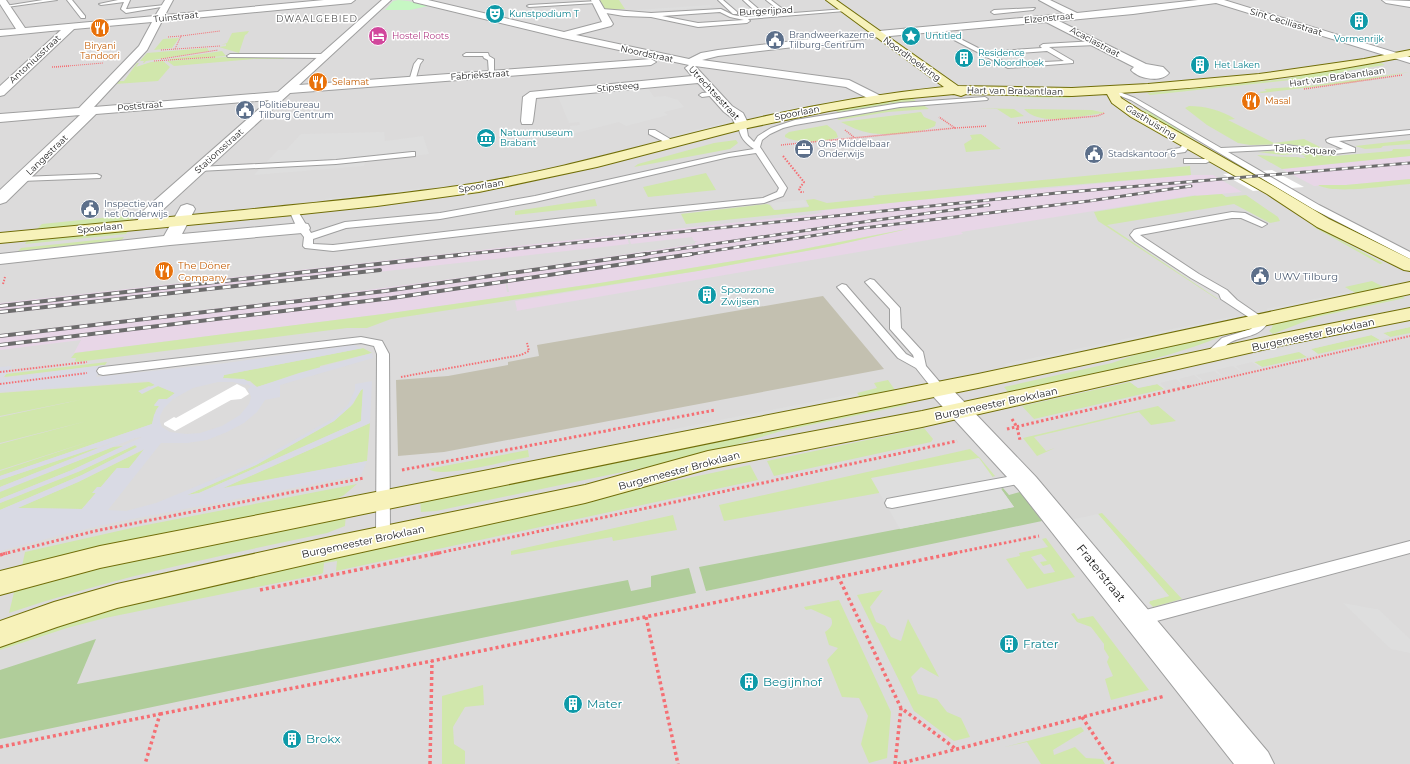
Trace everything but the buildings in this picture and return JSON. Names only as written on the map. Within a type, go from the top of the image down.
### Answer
[{"type":"street","name":"Tuinstraat","points":[[1,33],[352,0]]},
{"type":"street","name":"Stationsstraat","points":[[143,224],[151,212],[387,0]]},
{"type":"street","name":"Noordstraat","points":[[417,0],[674,60],[849,84],[877,99]]},
{"type":"street","name":"Noordhoekring","points":[[830,0],[955,90]]},
{"type":"street","points":[[1043,0],[1075,16]]},
{"type":"street","name":"Elzenstraat","points":[[879,34],[1042,17],[1133,11],[1217,0]]},
{"type":"street","name":"Sint Ceciliastraat","points":[[1217,0],[1407,56]]},
{"type":"street","points":[[1386,0],[1410,4]]},
{"type":"street","points":[[563,35],[608,24],[596,1]]},
{"type":"street","points":[[4,3],[22,31]]},
{"type":"street","points":[[167,3],[180,4]]},
{"type":"street","name":"Langestraat","points":[[0,199],[88,111],[139,52],[145,44],[157,19],[167,3]]},
{"type":"street","name":"Acaciastraat","points":[[1042,17],[1143,67]]},
{"type":"street","name":"Antoniusstraat","points":[[0,92],[71,27]]},
{"type":"street","points":[[690,62],[705,55],[718,53],[879,34]]},
{"type":"street","name":"Hart van Brabantlaan","points":[[955,90],[985,99],[1057,101],[1259,77],[1407,56]]},
{"type":"street","name":"Fabriekstraat","points":[[283,93],[492,74],[674,60]]},
{"type":"street","name":"Utrechtsestraat","points":[[690,62],[687,64],[701,79],[708,95],[738,116],[742,124]]},
{"type":"street","name":"Stipsteeg","points":[[527,121],[529,97],[534,95],[701,79]]},
{"type":"street","name":"Hart van Brabantlaan","points":[[955,90],[1114,95],[1133,99],[1319,80]]},
{"type":"street","name":"Spoorlaan","points":[[0,238],[143,224],[184,215],[293,210],[392,199],[486,185],[575,168],[742,124],[877,99],[918,93],[955,90]]},
{"type":"street","name":"Poststraat","points":[[0,118],[283,93]]},
{"type":"street","name":"Gasthuisring","points":[[1114,95],[1136,114],[1198,152],[1272,191],[1323,223],[1410,266]]},
{"type":"street","points":[[170,240],[184,215]]},
{"type":"street","name":"Spoorlaan","points":[[0,259],[170,240],[306,232]]},
{"type":"street","points":[[0,583],[100,557],[939,389],[1410,288]]},
{"type":"street","name":"Burgemeester Brokxlaan","points":[[0,634],[54,614],[117,596],[383,536],[585,494],[730,455],[798,444],[959,411],[1209,356],[1410,314]]},
{"type":"street","name":"Fraterstraat","points":[[939,389],[981,436],[1023,479],[1256,764]]},
{"type":"lane","points":[[4,3],[55,0]]},
{"type":"lane","points":[[69,0],[83,17]]},
{"type":"lane","name":"Burgerijpad","points":[[720,0],[736,13],[843,8]]},
{"type":"lane","points":[[745,0],[759,12]]},
{"type":"lane","points":[[768,0],[782,10]]},
{"type":"lane","points":[[529,6],[596,1]]},
{"type":"lane","points":[[103,6],[125,6],[123,9],[126,11],[167,3]]},
{"type":"lane","points":[[1003,5],[1015,10]]},
{"type":"lane","points":[[602,11],[644,8]]},
{"type":"lane","points":[[718,17],[732,16],[744,18],[843,8]]},
{"type":"lane","points":[[602,11],[651,15],[721,10],[732,16]]},
{"type":"lane","points":[[994,12],[1031,10]]},
{"type":"lane","points":[[651,15],[698,24],[747,21],[744,18]]},
{"type":"lane","points":[[674,20],[696,18]]},
{"type":"lane","points":[[937,29],[1008,66],[1071,62],[1043,46],[1096,43]]},
{"type":"lane","points":[[985,54],[1049,49]]},
{"type":"lane","points":[[1018,51],[1040,64]]},
{"type":"lane","points":[[466,55],[486,54],[486,57],[491,59],[492,74]]},
{"type":"lane","points":[[230,56],[324,56]]},
{"type":"lane","points":[[412,81],[417,64],[420,60]]},
{"type":"lane","name":"Spoorlaan","points":[[757,149],[759,139],[774,129],[816,119],[915,102],[985,99]]},
{"type":"lane","name":"Gasthuisring","points":[[1133,99],[1222,150],[1328,214],[1410,256]]},
{"type":"lane","points":[[293,210],[306,232],[308,246],[320,248],[408,240],[573,220],[764,200],[780,194],[783,188],[757,149],[746,140],[743,135],[742,124]]},
{"type":"lane","points":[[652,132],[673,143]]},
{"type":"lane","name":"Talent Square","points":[[1187,161],[1197,160],[1198,152],[1222,150],[1287,147],[1333,153],[1352,150],[1330,140],[1410,132]]},
{"type":"lane","points":[[306,232],[345,225],[440,216],[541,197],[757,149]]},
{"type":"lane","points":[[1171,152],[1182,150],[1198,152]]},
{"type":"lane","points":[[199,169],[336,162],[412,154]]},
{"type":"lane","points":[[24,176],[73,172]]},
{"type":"lane","points":[[24,176],[98,176]]},
{"type":"lane","points":[[1209,356],[1226,340],[1254,332],[1262,324],[1262,320],[1232,300],[1218,294],[1203,284],[1195,276],[1138,239],[1135,235],[1137,232],[1232,216],[1242,216],[1262,224]]},
{"type":"lane","points":[[870,282],[895,308],[896,329],[919,354],[920,366]]},
{"type":"lane","points":[[842,287],[902,356],[920,366],[939,389]]},
{"type":"lane","points":[[103,371],[361,340],[378,343],[383,354],[383,536]]},
{"type":"lane","points":[[892,503],[1023,479]]},
{"type":"lane","points":[[1138,619],[1410,547]]},
{"type":"path","points":[[182,36],[220,31]]},
{"type":"path","points":[[139,52],[219,45]]},
{"type":"path","points":[[147,61],[222,49]]},
{"type":"path","points":[[25,69],[230,56]]},
{"type":"path","points":[[1018,123],[1097,116],[1110,112]]},
{"type":"path","points":[[935,114],[955,128]]},
{"type":"path","points":[[775,145],[987,126]]},
{"type":"path","points":[[780,151],[804,182],[799,189],[801,192],[804,192]]},
{"type":"path","points":[[255,591],[385,565],[981,436],[1410,336]]},
{"type":"path","points":[[383,380],[521,356],[529,351],[527,343]]},
{"type":"path","points":[[0,372],[17,369]]},
{"type":"path","points":[[0,384],[103,371]]},
{"type":"path","points":[[0,555],[94,531],[382,474],[719,410]]},
{"type":"path","points":[[0,747],[432,661],[1066,530]]},
{"type":"path","points":[[838,576],[901,708],[956,749]]},
{"type":"path","points":[[646,617],[678,764]]},
{"type":"path","points":[[430,764],[432,661]]},
{"type":"path","points":[[901,708],[897,764],[1195,688]]},
{"type":"path","points":[[145,764],[160,714]]},
{"type":"path","points":[[1082,717],[1113,764]]},
{"type":"shaded area","points":[[0,0],[1410,0],[1410,764],[0,764]]},
{"type":"shaded area","points":[[719,0],[771,0],[785,11],[735,14]]},
{"type":"shaded area","points":[[710,5],[712,7],[623,13],[622,11]]},
{"type":"shaded area","points":[[646,85],[654,97],[665,96],[678,100],[684,107],[664,112],[668,115],[626,126],[619,122],[572,134],[570,126],[580,125],[579,122],[569,123],[557,94]]},
{"type":"shaded area","points":[[858,96],[862,98],[760,117],[756,115]]},
{"type":"shaded area","points":[[734,120],[738,122],[676,138],[671,136]]},
{"type":"shaded area","points":[[384,132],[385,141],[423,136],[429,154],[365,162],[364,166],[254,175],[278,150],[286,150],[301,134]]},
{"type":"shaded area","points":[[1410,156],[1410,179],[1346,185],[1314,186],[1282,169]]},
{"type":"shaded area","points":[[1191,175],[1213,175],[1242,192],[1195,195],[961,232],[963,234],[516,311],[515,301],[698,271],[833,246],[906,229],[788,252],[600,283],[391,313],[74,353],[81,340],[0,350],[0,334],[329,295],[504,272],[507,292],[509,292],[505,272],[695,244],[695,242],[699,241],[694,241],[692,237],[631,244],[628,234],[815,214],[824,212],[818,211],[909,201]]},
{"type":"shaded area","points":[[425,188],[425,191],[325,203],[325,199]]},
{"type":"shaded area","points":[[804,200],[809,206],[775,210],[770,203]]},
{"type":"shaded area","points":[[626,234],[629,244],[0,314],[0,303]]},
{"type":"shaded area","points":[[1352,291],[1360,296],[1274,314],[1266,309]]},
{"type":"shaded area","points":[[823,296],[884,369],[444,452],[398,456],[396,380],[448,376],[508,365],[508,362],[539,356],[537,345]]},
{"type":"shaded area","points":[[1235,316],[1242,320],[1010,369],[1004,364]]},
{"type":"shaded area","points":[[1410,319],[1410,327],[1383,333],[1390,337],[1380,340],[1371,335],[1311,349],[1318,354],[1307,357],[1299,352],[1254,362],[1262,367],[1259,367],[1252,362],[1236,366],[1242,371],[1241,372],[1233,366],[1216,370],[1223,376],[1214,371],[1196,375],[1203,380],[1201,381],[1194,375],[1179,379],[1185,385],[1176,379],[1160,383],[1166,389],[1157,384],[1138,388],[1130,382]]},
{"type":"shaded area","points":[[354,345],[363,348],[224,375],[223,378],[244,379],[257,387],[299,373],[372,353],[373,358],[280,385],[280,397],[265,400],[257,412],[244,423],[227,432],[207,440],[187,443],[161,443],[108,510],[126,511],[156,503],[253,463],[332,419],[348,405],[355,390],[355,384],[372,381],[370,423],[223,488],[367,461],[361,475],[117,522],[0,551],[0,510],[82,475],[137,447],[135,445],[80,471],[0,503],[0,499],[72,470],[142,437],[135,438],[0,492],[0,487],[122,439],[0,480],[0,476],[152,424],[154,415],[159,406],[154,406],[159,399],[167,399],[175,393],[158,386],[142,394],[138,391],[155,385],[149,381],[0,392],[0,367],[12,366],[3,378],[104,365],[96,377],[226,363]],"holes":[[[218,382],[247,384],[251,387],[248,389],[251,397],[249,404],[240,415],[222,426],[200,433],[186,434],[170,432],[162,427],[160,416],[164,408],[173,399],[193,388]],[[363,389],[361,421],[199,493],[187,495],[256,465],[334,421],[351,406]],[[144,449],[129,468],[117,468],[101,487],[97,487],[92,493],[96,493],[82,509],[18,508],[78,482]]]},
{"type":"shaded area","points":[[857,393],[861,399],[652,441],[649,434]]},
{"type":"shaded area","points":[[979,458],[1014,507],[900,529],[871,478]]},
{"type":"shaded area","points":[[1098,514],[1169,596],[1150,601],[1149,603],[1153,607],[1141,603],[1070,520]]},
{"type":"shaded area","points":[[1343,603],[1378,609],[1410,639],[1410,653],[1391,649]]},
{"type":"green space","points":[[398,0],[428,6],[410,10],[385,10],[393,1]]},
{"type":"green space","points":[[597,0],[619,0],[625,9],[604,10]]},
{"type":"green space","points":[[249,31],[245,35],[239,53],[219,47],[226,46],[226,44],[221,45],[227,43],[232,33]]},
{"type":"green space","points":[[179,38],[172,48],[154,50],[163,39]]},
{"type":"green space","points":[[207,48],[209,51],[146,61],[144,63],[144,61],[140,61],[147,53]]},
{"type":"green space","points":[[222,51],[226,56],[170,60],[170,59]]},
{"type":"green space","points":[[225,57],[285,58],[254,59],[174,66],[167,61]]},
{"type":"green space","points":[[163,61],[170,67],[158,81],[115,84],[117,81],[124,81],[137,63],[139,63],[136,67],[151,62]]},
{"type":"green space","points":[[1381,63],[1385,65],[1346,71],[1328,76],[1150,95],[1147,93],[1285,79]]},
{"type":"green space","points":[[1410,72],[1354,82],[1262,93],[1258,92],[1267,91],[1264,89],[1309,86]]},
{"type":"green space","points":[[994,94],[1065,94],[1071,98],[1018,97]]},
{"type":"green space","points":[[910,97],[916,101],[839,113],[836,111],[886,101],[890,103],[892,102],[889,101]]},
{"type":"green space","points":[[920,103],[929,109],[888,112],[839,120],[834,117]]},
{"type":"green space","points":[[1189,106],[1207,108],[1224,113],[1235,119],[1228,120],[1274,143],[1304,139],[1324,149],[1287,144],[1250,145],[1238,143],[1207,125],[1185,108]]},
{"type":"green space","points":[[977,108],[1014,109],[1024,116],[1011,118],[997,109]]},
{"type":"green space","points":[[1024,109],[1092,110],[1105,113],[1074,118],[1051,119],[1032,115]]},
{"type":"green space","points":[[1149,110],[1205,144],[1138,111]]},
{"type":"green space","points":[[921,112],[924,117],[936,122],[935,126],[913,132],[876,134],[859,130],[841,122]]},
{"type":"green space","points":[[827,125],[836,132],[838,137],[811,142],[785,137],[785,135],[789,132]]},
{"type":"green space","points":[[981,134],[1001,149],[966,152],[964,144],[972,139],[970,135]]},
{"type":"green space","points":[[736,140],[738,143],[730,149],[634,167],[638,164],[714,143]]},
{"type":"green space","points":[[1410,140],[1410,144],[1383,146],[1381,148],[1365,149],[1355,146]]},
{"type":"green space","points":[[1393,149],[1410,149],[1410,156],[1282,169],[1257,155],[1306,158],[1303,156],[1306,156],[1304,155],[1292,153],[1293,154],[1283,155],[1258,152],[1288,150],[1335,156],[1392,151]]},
{"type":"green space","points":[[1190,166],[1191,175],[1035,188],[686,224],[681,214],[767,204],[774,210],[809,207],[806,200],[814,199],[827,203],[875,198],[873,196]]},
{"type":"green space","points":[[706,173],[716,190],[648,197],[643,187]]},
{"type":"green space","points":[[1410,179],[1410,184],[1362,189],[1326,188],[1318,185],[1346,185]]},
{"type":"green space","points":[[1222,194],[1226,197],[1246,195],[1278,217],[1280,221],[1270,223],[1234,204],[1107,225],[1218,299],[1098,221],[1094,212],[1193,196]]},
{"type":"green space","points":[[595,199],[597,206],[515,215],[515,211]]},
{"type":"green space","points":[[140,214],[132,219],[119,222],[37,229],[42,224]]},
{"type":"green space","points":[[1312,226],[1314,226],[1383,263],[1380,264]]},
{"type":"green space","points":[[912,228],[833,246],[698,271],[391,319],[367,328],[347,328],[77,362],[75,361],[76,358],[71,358],[75,353],[391,313],[600,283],[788,252]]},
{"type":"green space","points":[[128,231],[126,234],[25,244],[27,241]]},
{"type":"green space","points":[[124,237],[121,241],[18,251],[21,248]]},
{"type":"green space","points":[[1372,281],[1384,287],[1360,296],[1345,287]]},
{"type":"green space","points":[[1399,295],[1405,298],[1316,317],[1273,334],[1269,331],[1272,328],[1273,322]]},
{"type":"green space","points":[[1410,327],[1410,333],[1390,337],[1383,333]]},
{"type":"green space","points":[[1216,334],[1220,337],[1168,355],[1142,362],[1008,392],[1004,387],[1112,363],[1149,350]]},
{"type":"green space","points":[[1372,335],[1380,340],[1318,354],[1311,349]]},
{"type":"green space","points":[[363,348],[372,353],[320,366],[320,368],[257,387],[250,381],[223,378],[224,375]]},
{"type":"green space","points":[[1299,351],[1307,357],[1262,367],[1254,362]]},
{"type":"green space","points":[[107,362],[105,365],[4,377],[6,374]]},
{"type":"green space","points":[[888,380],[895,390],[861,399],[857,393],[877,388],[874,383]]},
{"type":"green space","points":[[149,382],[155,385],[139,391],[158,386],[175,393],[167,399],[159,399],[154,405],[159,406],[156,410],[152,424],[0,476],[0,471],[94,440],[0,470],[0,444],[87,421],[0,443],[0,417],[84,399],[0,416],[0,393]]},
{"type":"green space","points":[[1130,382],[1138,388],[1158,384],[1164,389],[1034,419],[1022,406]]},
{"type":"green space","points":[[363,389],[361,421],[199,493],[187,495],[256,465],[334,421],[353,404]]},
{"type":"green space","points":[[903,400],[907,405],[781,431],[699,456],[436,511],[421,512],[420,498]]},
{"type":"green space","points":[[1158,406],[1176,421],[1151,425],[1139,412],[1034,437],[1046,451],[1055,448],[1037,456],[1023,438]]},
{"type":"green space","points":[[370,423],[367,461],[221,489]]},
{"type":"green space","points":[[924,428],[933,439],[931,442],[774,476],[767,461]]},
{"type":"green space","points":[[135,445],[138,447],[82,475],[0,510],[0,503],[80,471]]},
{"type":"green space","points":[[124,446],[72,470],[0,499],[0,491],[113,447]]},
{"type":"green space","points":[[98,448],[0,487],[0,480],[91,449]]},
{"type":"green space","points":[[145,449],[129,468],[117,468],[82,509],[17,508],[78,482]]},
{"type":"green space","points":[[970,449],[980,458],[995,476],[992,477],[978,458],[879,491],[879,493],[724,521],[719,505]]},
{"type":"green space","points":[[528,450],[529,457],[477,468],[447,472],[428,469]]},
{"type":"green space","points":[[750,465],[758,480],[336,571],[337,561],[324,563],[323,573],[321,574],[105,618],[67,628],[0,650],[0,646],[57,621],[602,496]]},
{"type":"green space","points":[[357,484],[344,495],[328,504],[21,571],[25,552],[136,527]]},
{"type":"green space","points":[[1003,488],[1009,495],[1020,492],[1042,521],[706,591],[699,567],[1014,507],[1001,489]]},
{"type":"green space","points":[[346,513],[345,526],[327,533],[127,578],[48,600],[9,613],[16,584]]},
{"type":"green space","points":[[1102,513],[1182,599],[1153,607],[1149,603],[1150,601],[1169,596],[1098,514]]},
{"type":"green space","points":[[673,515],[677,530],[613,541],[612,537],[511,555],[511,551]]},
{"type":"green space","points":[[1046,538],[1075,577],[1027,589],[1006,559],[1020,556],[1019,553],[1048,547],[1042,539]],"holes":[[[1041,554],[1047,561],[1040,562],[1043,566],[1050,564],[1055,572],[1044,574],[1031,557]]]},
{"type":"green space","points":[[689,568],[696,593],[0,739],[0,670],[96,639],[77,684],[628,580],[631,591],[651,587],[651,576]]},
{"type":"green space","points":[[883,590],[870,607],[876,622],[885,626],[891,637],[901,641],[908,619],[939,677],[921,667],[911,677],[918,694],[937,699],[947,712],[961,718],[970,737],[954,741],[914,711],[857,595]]},
{"type":"green space","points":[[839,600],[891,712],[887,758],[869,763],[861,744],[868,716],[859,698],[842,697],[827,660],[838,648],[829,645],[825,632],[830,628],[832,620],[831,618],[811,609],[806,610],[804,607]]},
{"type":"green space","points":[[1074,613],[1078,619],[1093,616],[1149,690],[1111,700],[1105,679],[1113,676],[1107,662],[1109,657],[1104,649],[1104,644],[1091,627],[1077,622],[1071,614]]},
{"type":"green space","points":[[483,685],[484,705],[465,707],[453,727],[454,744],[465,751],[465,764],[442,764],[442,696]]},
{"type":"green space","points":[[1081,727],[1084,731],[1053,750],[1054,755],[1075,747],[1086,758],[1102,759],[1105,764],[1041,764],[1027,742],[1005,747]]},
{"type":"pier","points":[[1272,170],[1304,187],[1253,191],[1223,174]]},
{"type":"pier","points":[[237,384],[245,388],[249,394],[241,399],[231,400],[175,431],[164,425],[164,423],[174,417],[176,418]]},
{"type":"railway","points":[[458,255],[1057,193],[1410,163]]},
{"type":"railway","points":[[686,255],[863,228],[1089,201],[1191,186]]},
{"type":"railway","points":[[640,255],[989,205]]},
{"type":"railway","points":[[0,306],[468,254]]},
{"type":"railway","points":[[640,255],[646,254]]},
{"type":"railway","points":[[0,345],[392,298],[692,254]]},
{"type":"railway","points":[[0,336],[385,291],[640,255]]},
{"type":"railway","points":[[0,312],[380,270]]},
{"type":"place","name":"Kunstpodium T","points":[[495,14]]},
{"type":"place","name":"Vormenrijk","points":[[1359,21]]},
{"type":"place","name":"Biryani Tandoori","points":[[100,28]]},
{"type":"place","name":"Hostel Roots","points":[[378,36]]},
{"type":"place","name":"Untitled","points":[[911,36]]},
{"type":"place","name":"Brandweerkazerne Tilburg-Centrum","points":[[775,40]]},
{"type":"place","name":"Residence De Noordhoek","points":[[964,58]]},
{"type":"place","name":"Het Laken","points":[[1200,65]]},
{"type":"place","name":"Selamat","points":[[318,82]]},
{"type":"place","name":"Masal","points":[[1251,101]]},
{"type":"place","name":"Politiebureau Tilburg Centrum","points":[[245,110]]},
{"type":"place","name":"Natuurmuseum Brabant","points":[[486,138]]},
{"type":"place","name":"Ons Middelbaar Onderwijs","points":[[804,149]]},
{"type":"place","name":"Stadskantoor 6","points":[[1094,154]]},
{"type":"place","name":"Inspectie van het Onderwijs","points":[[90,209]]},
{"type":"place","name":"The Döner Company","points":[[164,271]]},
{"type":"place","name":"UWV Tilburg","points":[[1260,276]]},
{"type":"place","name":"Spoorzone Zwijsen","points":[[707,295]]},
{"type":"place","name":"Frater","points":[[1009,644]]},
{"type":"place","name":"Begijnhof","points":[[749,682]]},
{"type":"place","name":"Mater","points":[[573,704]]},
{"type":"place","name":"Brokx","points":[[292,739]]},
{"type":"district","name":"DWAALGEBIED","points":[[317,19]]}]
